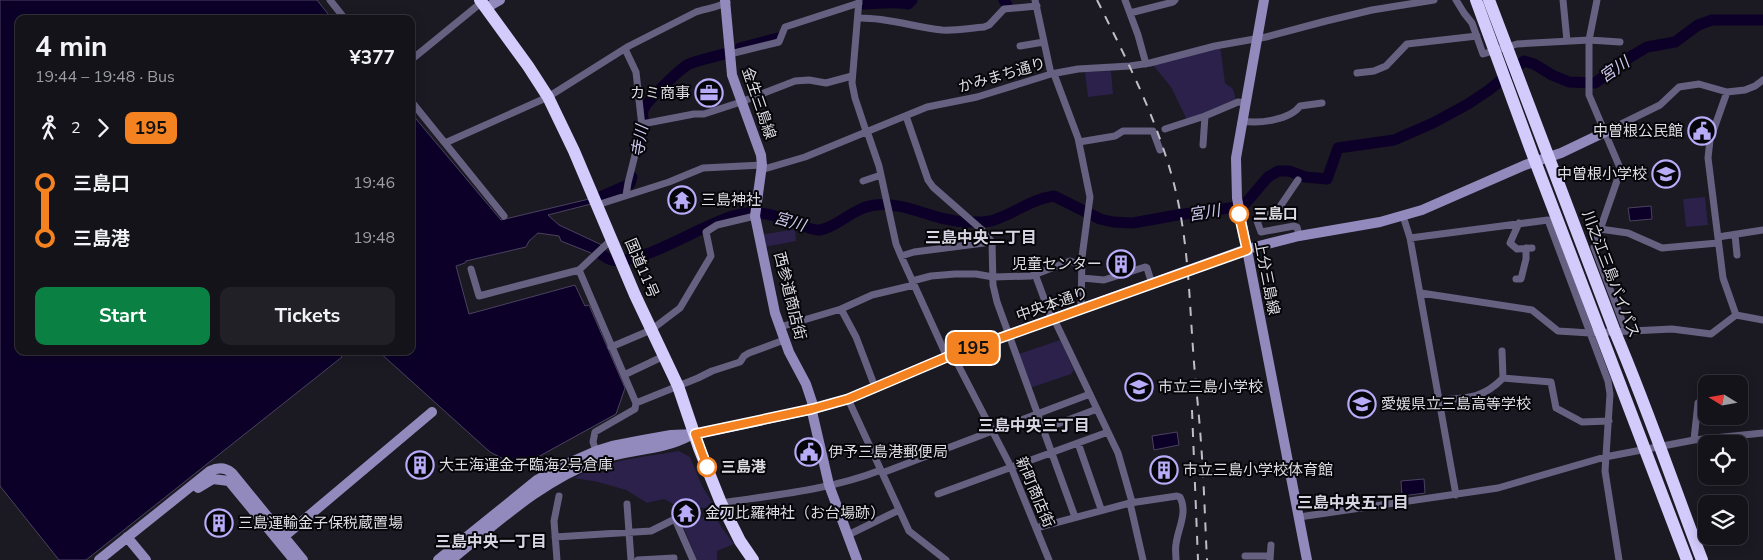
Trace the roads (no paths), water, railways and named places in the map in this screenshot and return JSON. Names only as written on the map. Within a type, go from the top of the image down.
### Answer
[{"type":"highway","name":"川之江三島バイパス","points":[[1476,0],[1507,63],[1518,75],[1549,157],[1621,332],[1658,446],[1702,560]]},
{"type":"highway","name":"川之江三島バイパス","points":[[1489,0],[1501,49]]},
{"type":"highway","name":"国道11号","points":[[483,4],[548,97],[597,205],[612,245],[678,386],[721,503],[740,541],[753,560]]},
{"type":"highway","name":"川之江三島バイパス","points":[[1507,63],[1508,84],[1596,332],[1645,448],[1687,560]]},
{"type":"street","points":[[330,0],[342,15]]},
{"type":"street","points":[[415,57],[483,4],[500,0]]},
{"type":"street","points":[[1125,0],[1146,64]]},
{"type":"street","points":[[1130,13],[1175,0]]},
{"type":"street","name":"上分三島線","points":[[1264,0],[1236,158],[1238,204],[1307,560]]},
{"type":"street","name":"かみまち通り","points":[[597,205],[627,189],[703,168],[762,168],[805,157],[927,107],[977,97],[1053,74],[1078,69],[1146,64],[1214,46],[1258,39],[1372,10],[1434,0]]},
{"type":"street","points":[[1456,0],[1472,23],[1483,54],[1517,44],[1588,40],[1620,42]]},
{"type":"street","points":[[1563,0],[1567,41]]},
{"type":"street","points":[[1597,0],[1588,40],[1589,95],[1620,172],[1594,247],[1621,332]]},
{"type":"street","points":[[730,54],[779,42],[786,27],[859,1]]},
{"type":"street","name":"新町商店街","points":[[859,1],[852,76],[854,98],[881,175],[901,256],[950,356],[993,431],[1011,467],[1049,560]]},
{"type":"street","points":[[445,143],[548,97],[625,49],[696,12],[726,2]]},
{"type":"street","name":"金生三島線","points":[[726,2],[732,75],[758,145],[762,168],[755,212]]},
{"type":"street","points":[[858,18],[874,18],[944,30],[984,27],[989,25],[1004,9],[1036,3],[1053,74],[1068,108],[1079,142],[1090,197],[1081,265],[1081,309]]},
{"type":"street","points":[[1357,73],[1374,71],[1386,66],[1407,44],[1477,36]]},
{"type":"street","points":[[1020,46],[1044,42]]},
{"type":"street","points":[[625,49],[636,72],[645,124],[627,189]]},
{"type":"street","points":[[645,124],[694,114],[704,114],[794,81],[809,80],[826,83],[852,76]]},
{"type":"street","points":[[1604,132],[1660,105],[1680,87],[1699,84],[1727,92],[1745,90],[1763,80]]},
{"type":"street","points":[[1727,92],[1710,140],[1708,158],[1723,278],[1736,315]]},
{"type":"street","points":[[1165,129],[1205,116],[1238,102],[1246,103]]},
{"type":"street","points":[[1242,121],[1262,123],[1296,112],[1300,106],[1322,103]]},
{"type":"street","points":[[415,106],[504,216]]},
{"type":"street","points":[[906,116],[928,180],[933,187],[982,230],[992,242],[993,277],[997,302],[1075,517]]},
{"type":"street","points":[[1203,145],[1205,116]]},
{"type":"street","points":[[1079,142],[1115,136],[1123,132],[1154,131],[1160,150]]},
{"type":"street","name":"中央本通り","points":[[598,455],[674,444],[695,434],[812,409],[848,399],[950,356],[1247,250],[1299,236],[1380,222],[1422,210],[1604,132]]},
{"type":"street","points":[[864,181],[881,175]]},
{"type":"street","points":[[1298,180],[1279,208],[1257,221],[1261,232],[1294,226],[1297,227],[1299,236]]},
{"type":"street","points":[[611,346],[652,330],[680,308],[711,256],[706,232],[717,225],[755,212]]},
{"type":"street","name":"西参道商店街","points":[[755,212],[775,313],[784,340],[806,384],[812,409]]},
{"type":"street","points":[[1403,216],[1410,238],[1456,495]]},
{"type":"street","points":[[1410,238],[1548,220],[1596,332],[1608,381],[1610,394],[1605,471],[1620,560]]},
{"type":"street","points":[[1516,279],[1520,279],[1529,248],[1517,249],[1510,243],[1519,223]]},
{"type":"street","points":[[1600,229],[1628,232],[1662,248],[1718,240],[1763,230]]},
{"type":"street","points":[[1735,235],[1737,255]]},
{"type":"street","points":[[901,256],[914,252],[992,242]]},
{"type":"street","points":[[471,269],[478,296],[579,270],[612,245]]},
{"type":"street","points":[[780,327],[841,309],[872,295],[931,276],[976,274],[993,277],[1017,276],[1035,274],[1070,261],[1081,265]]},
{"type":"street","points":[[1082,278],[1104,280],[1145,267],[1152,284]]},
{"type":"street","points":[[579,270],[636,402],[635,409],[596,432],[593,442],[598,455]]},
{"type":"street","points":[[1035,274],[1053,319],[1118,453],[1143,560]]},
{"type":"street","points":[[1420,293],[1532,310],[1558,331],[1621,332],[1642,329],[1672,329],[1711,334],[1736,315],[1763,320]]},
{"type":"street","points":[[841,309],[856,337],[875,387]]},
{"type":"street","points":[[636,402],[712,371],[740,362],[749,353],[784,340]]},
{"type":"street","points":[[1502,351],[1503,378]]},
{"type":"street","points":[[624,376],[664,356]]},
{"type":"street","points":[[1439,400],[1470,398],[1480,395],[1491,389],[1503,378],[1551,382],[1556,408],[1582,422],[1609,421]]},
{"type":"street","points":[[721,503],[807,490],[881,472],[1039,415],[1090,394]]},
{"type":"street","points":[[848,399],[909,531],[946,560]]},
{"type":"street","points":[[1694,440],[1698,403]]},
{"type":"street","points":[[812,409],[830,485],[856,560]]},
{"type":"street","points":[[1044,429],[1096,409]]},
{"type":"street","points":[[282,538],[432,412]]},
{"type":"street","points":[[938,494],[1108,432]]},
{"type":"street","points":[[1298,516],[1498,488],[1606,457],[1645,448],[1694,440],[1763,433]]},
{"type":"street","points":[[1078,443],[1101,509]]},
{"type":"street","points":[[438,560],[537,480],[571,462],[598,455]]},
{"type":"street","points":[[450,560],[542,488],[598,455]]},
{"type":"street","points":[[99,560],[129,540],[206,482],[213,479],[221,479],[229,481],[303,560]]},
{"type":"street","points":[[557,560],[554,521],[559,496]]},
{"type":"street","points":[[1036,528],[1101,509],[1171,496],[1180,497],[1182,500],[1183,517],[1176,545],[1176,560]]},
{"type":"street","points":[[627,504],[631,560]]},
{"type":"street","points":[[848,535],[900,510]]},
{"type":"street","points":[[555,538],[650,532],[675,520],[693,560]]},
{"type":"street","points":[[282,538],[294,560]]},
{"type":"street","points":[[109,560],[129,540]]},
{"type":"street","points":[[129,540],[146,560]]},
{"type":"street","points":[[1245,556],[1270,558],[1271,546]]},
{"type":"street","points":[[638,560],[674,558]]},
{"type":"waterway","name":"寺川","points":[[863,4],[908,4],[912,0]]},
{"type":"waterway","name":"寺川","points":[[1004,0],[1007,5]]},
{"type":"waterway","name":"宮川","points":[[596,250],[612,260],[639,257],[656,251],[723,219],[744,213],[760,213],[775,216],[820,230],[833,225],[860,209],[875,205],[898,206],[944,219],[978,222],[994,220],[1038,200],[1054,196],[1100,219],[1113,222],[1133,223],[1230,208],[1245,204],[1268,177],[1278,171],[1289,171],[1305,177],[1327,179],[1338,148],[1394,140],[1433,123],[1489,90],[1524,61],[1534,64],[1552,75],[1569,82],[1595,83],[1647,47],[1675,42],[1698,25],[1712,20],[1763,20]]},
{"type":"waterway","name":"寺川","points":[[740,48],[778,38]]},
{"type":"waterway","name":"寺川","points":[[644,123],[643,111],[645,107],[656,93],[679,72],[689,64],[727,53]]},
{"type":"waterway","name":"寺川","points":[[600,197],[630,184],[632,177]]},
{"type":"railway","points":[[1097,0],[1150,113],[1167,160],[1179,205],[1189,287],[1202,458],[1207,560]]},
{"type":"railway","points":[[1192,410],[1198,560]]},
{"type":"place","name":"カミ商事","points":[[709,93]]},
{"type":"place","name":"中曽根公民館","points":[[1702,131]]},
{"type":"place","name":"中曽根小学校","points":[[1666,174]]},
{"type":"place","name":"三島神社","points":[[682,200]]},
{"type":"place","name":"三島口","points":[[1239,214]]},
{"type":"place","name":"児童センター","points":[[1121,264]]},
{"type":"place","name":"市立三島小学校","points":[[1139,387]]},
{"type":"place","name":"愛媛県立三島高等学校","points":[[1362,404]]},
{"type":"place","name":"伊予三島港郵便局","points":[[809,452]]},
{"type":"place","name":"大王海運金子臨海2号倉庫","points":[[420,465]]},
{"type":"place","name":"三島港","points":[[707,467]]},
{"type":"place","name":"市立三島小学校体育館","points":[[1164,470]]},
{"type":"place","name":"金刀比羅神社（お台場跡）","points":[[686,513]]},
{"type":"place","name":"三島運輸金子保税蔵置場","points":[[219,523]]},
{"type":"district","name":"三島中央二丁目","points":[[981,237]]},
{"type":"district","name":"三島中央三丁目","points":[[1034,425]]},
{"type":"district","name":"三島中央五丁目","points":[[1353,502]]},
{"type":"district","name":"三島中央一丁目","points":[[491,541]]}]
